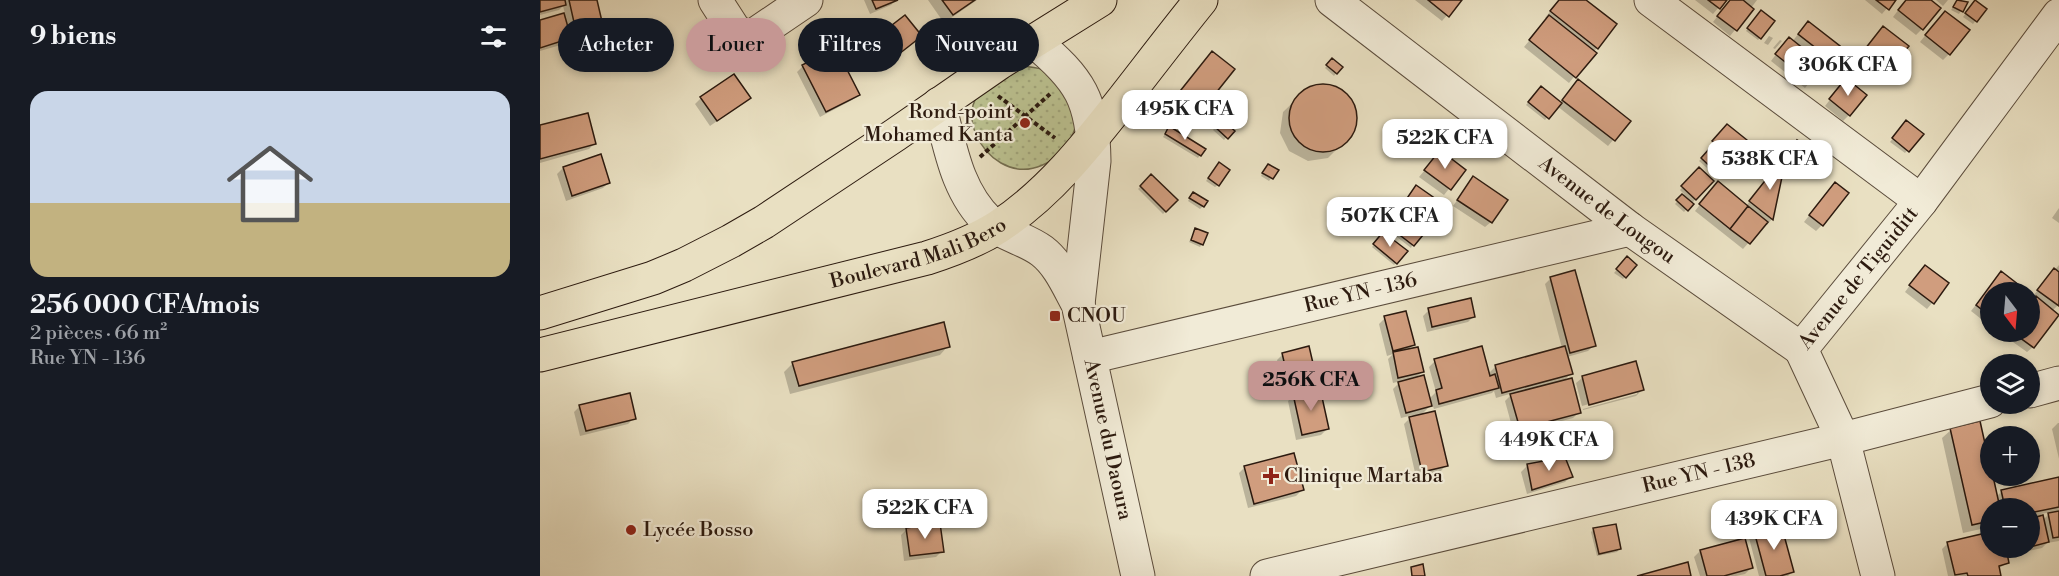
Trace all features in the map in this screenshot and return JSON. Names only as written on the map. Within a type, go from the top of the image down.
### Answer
[{"type":"main road","points":[[1039,38],[1100,0]]},
{"type":"main road","name":"Boulevard Mali Bero","points":[[540,355],[927,258],[962,245],[997,228],[1036,198],[1085,146],[1201,0]]},
{"type":"main road","points":[[540,313],[654,278],[722,246],[764,222],[986,72]]},
{"type":"street","points":[[715,0],[733,28],[742,36],[753,36],[806,0]]},
{"type":"street","name":"Avenue de Lougou","points":[[1332,0],[1630,229],[1801,349]]},
{"type":"street","points":[[1651,0],[1921,201]]},
{"type":"street","name":"Avenue de Tiguiditt","points":[[1878,576],[1843,439],[1801,349],[1921,201],[2059,15]]},
{"type":"street","name":"Avenue du Daoura","points":[[1039,46],[1070,74],[1086,100],[1085,146],[1094,161],[1078,304]]},
{"type":"street","name":"Avenue du Daoura","points":[[939,104],[950,150],[959,175],[981,212],[997,228],[1041,251],[1055,264],[1078,304],[1138,576]]},
{"type":"street","name":"Rue YN - 136","points":[[1090,357],[1630,229]]},
{"type":"street","points":[[2040,388],[2059,383]]},
{"type":"street","name":"Rue YN - 138","points":[[1267,576],[1843,439],[1980,404]]},
{"type":"path","points":[[959,175],[1028,117],[1070,74]]},
{"type":"path","points":[[974,80],[1028,117],[1085,146]]},
{"type":"green space","points":[[1039,68],[1048,73],[1072,104],[1077,115],[1074,131],[1066,145],[1051,160],[1032,168],[1012,168],[993,158],[980,143],[972,115],[977,96],[1008,72],[1039,72]]},
{"type":"building","points":[[540,0],[565,0],[566,5],[540,12]]},
{"type":"building","points":[[569,0],[597,0],[601,18],[573,18]]},
{"type":"building","points":[[872,0],[898,0],[876,9]]},
{"type":"building","points":[[942,0],[975,0],[953,15]]},
{"type":"building","points":[[1428,0],[1462,0],[1449,17]]},
{"type":"building","points":[[1559,0],[1586,0],[1617,24],[1598,49],[1550,11]]},
{"type":"building","points":[[1708,0],[1727,0],[1720,9]]},
{"type":"building","points":[[1730,0],[1743,0],[1754,9],[1737,31],[1717,16]]},
{"type":"building","points":[[1876,0],[1896,0],[1889,10]]},
{"type":"building","points":[[1906,0],[1931,0],[1941,8],[1923,30],[1898,10]]},
{"type":"building","points":[[1957,0],[1968,2],[1963,12],[1953,7]]},
{"type":"building","points":[[1975,0],[1987,9],[1977,22],[1965,13]]},
{"type":"building","points":[[1761,10],[1775,21],[1761,39],[1747,28]]},
{"type":"building","points":[[1945,11],[1970,30],[1950,55],[1925,35]]},
{"type":"building","points":[[564,13],[565,18],[558,18],[558,42],[540,48],[540,20]]},
{"type":"building","points":[[905,15],[915,27],[915,41],[903,51],[903,18],[901,18]]},
{"type":"building","points":[[1549,15],[1597,53],[1576,78],[1529,40]]},
{"type":"building","points":[[1808,21],[1840,46],[1830,59],[1798,34]]},
{"type":"building","points":[[1883,26],[1909,46],[1883,78],[1858,58]]},
{"type":"building","points":[[1789,37],[1825,66],[1812,83],[1775,54]]},
{"type":"building","points":[[1212,51],[1235,69],[1192,123],[1169,105]]},
{"type":"building","points":[[1332,58],[1343,67],[1337,74],[1326,65]]},
{"type":"building","points":[[806,72],[848,72],[860,95],[826,112]]},
{"type":"building","points":[[734,74],[751,98],[717,121],[700,97]]},
{"type":"building","points":[[1846,78],[1867,95],[1850,116],[1829,99]]},
{"type":"building","points":[[1578,79],[1631,121],[1615,141],[1562,100]]},
{"type":"building","points":[[1316,84],[1330,84],[1342,89],[1352,99],[1357,118],[1352,137],[1342,147],[1330,152],[1316,152],[1304,147],[1294,137],[1289,125],[1289,111],[1294,99],[1304,89]]},
{"type":"building","points":[[1541,86],[1562,103],[1549,119],[1528,102]]},
{"type":"building","points":[[588,113],[596,144],[540,159],[540,125]]},
{"type":"building","points":[[1221,119],[1235,131],[1228,139],[1214,126]]},
{"type":"building","points":[[1906,120],[1924,134],[1909,152],[1892,138]]},
{"type":"building","points":[[1727,124],[1747,140],[1733,158],[1712,141]]},
{"type":"building","points":[[1169,126],[1206,149],[1201,156],[1165,134]]},
{"type":"building","points":[[1797,140],[1822,156],[1796,149]]},
{"type":"building","points":[[1709,149],[1725,164],[1717,173],[1701,158]]},
{"type":"building","points":[[1440,150],[1466,170],[1451,190],[1424,170]]},
{"type":"building","points":[[1787,153],[1773,220],[1749,201]]},
{"type":"building","points":[[601,154],[610,183],[572,196],[563,167]]},
{"type":"building","points":[[1219,162],[1230,170],[1219,186],[1208,178]]},
{"type":"building","points":[[1268,164],[1279,170],[1273,179],[1262,173]]},
{"type":"building","points":[[1699,167],[1714,181],[1696,200],[1681,186]]},
{"type":"building","points":[[1151,174],[1178,200],[1166,212],[1140,186]]},
{"type":"building","points":[[1473,176],[1508,200],[1492,223],[1457,200]]},
{"type":"building","points":[[1718,181],[1748,206],[1730,229],[1699,204]]},
{"type":"building","points":[[1835,182],[1849,193],[1823,226],[1809,215]]},
{"type":"building","points":[[1416,185],[1443,204],[1427,226],[1401,207]]},
{"type":"building","points":[[1193,192],[1208,201],[1204,207],[1189,198]]},
{"type":"building","points":[[1682,194],[1694,204],[1688,211],[1676,200]]},
{"type":"building","points":[[1748,206],[1768,222],[1750,244],[1730,229]]},
{"type":"building","points":[[1394,211],[1423,235],[1414,246],[1384,223]]},
{"type":"building","points":[[1195,228],[1208,233],[1203,245],[1191,240]]},
{"type":"building","points":[[1383,232],[1408,251],[1397,264],[1373,244]]},
{"type":"building","points":[[1627,256],[1637,265],[1626,278],[1616,269]]},
{"type":"building","points":[[1925,265],[1949,283],[1934,304],[1909,285]]},
{"type":"building","points":[[2054,268],[2059,272],[2059,306],[2040,292],[2040,286]]},
{"type":"building","points":[[1575,270],[1596,346],[1570,353],[1550,277]]},
{"type":"building","points":[[2001,271],[2015,282],[1993,282]]},
{"type":"building","points":[[1471,298],[1475,317],[1432,327],[1428,308]]},
{"type":"building","points":[[2040,299],[2059,315],[2040,340]]},
{"type":"building","points":[[1406,311],[1415,345],[1393,351],[1384,316]]},
{"type":"building","points":[[944,322],[950,347],[799,386],[792,362]]},
{"type":"building","points":[[2026,342],[2039,342],[2034,348]]},
{"type":"building","points":[[1309,346],[1318,385],[1291,392],[1282,353]]},
{"type":"building","points":[[1482,346],[1490,376],[1495,374],[1499,388],[1439,404],[1436,390],[1442,388],[1434,359]]},
{"type":"building","points":[[1565,346],[1573,374],[1502,393],[1495,365]]},
{"type":"building","points":[[1418,347],[1424,372],[1398,378],[1393,352]]},
{"type":"building","points":[[1636,361],[1644,390],[1589,405],[1582,376]]},
{"type":"building","points":[[1424,375],[1432,406],[1406,413],[1398,382]]},
{"type":"building","points":[[1572,378],[1581,413],[1520,429],[1510,394]]},
{"type":"building","points":[[1320,388],[1329,429],[1302,435],[1293,394]]},
{"type":"building","points":[[630,393],[636,419],[586,431],[579,405]]},
{"type":"building","points":[[1435,411],[1448,466],[1422,472],[1409,417]]},
{"type":"building","points":[[1980,421],[1980,486],[1995,486],[1998,498],[1980,498],[1980,523],[1972,525],[1950,428]]},
{"type":"building","points":[[1294,453],[1304,490],[1254,504],[1244,466]]},
{"type":"building","points":[[1565,457],[1573,477],[1532,490],[1527,464]]},
{"type":"building","points":[[2059,477],[2059,507],[2040,511],[2040,498],[2003,498],[2001,490],[2019,486],[2040,486],[2040,481]]},
{"type":"building","points":[[2059,511],[2059,537],[2053,538],[2048,513]]},
{"type":"building","points":[[2043,515],[2049,542],[2040,544],[2040,516]]},
{"type":"building","points":[[940,523],[944,552],[910,556],[906,528]]},
{"type":"building","points":[[1616,524],[1621,549],[1599,554],[1593,528]]},
{"type":"building","points":[[1781,524],[1794,572],[1780,576],[1766,576],[1754,531]]},
{"type":"building","points":[[1980,534],[1980,558],[2008,558],[2009,563],[1999,566],[2001,576],[1968,576],[1967,573],[1955,575],[1947,542]]},
{"type":"building","points":[[1745,538],[1753,568],[1724,576],[1707,576],[1700,550]]},
{"type":"building","points":[[1688,562],[1691,576],[1637,576]]},
{"type":"building","points":[[1423,564],[1425,576],[1412,576],[1411,567]]},
{"type":"place","name":"Rond-point Mohamed Kanta","points":[[1025,123]]},
{"type":"place","name":"CNOU","points":[[1055,316]]},
{"type":"place","name":"Clinique Martaba","points":[[1271,476]]},
{"type":"place","name":"Lycée Bosso","points":[[631,530]]}]
